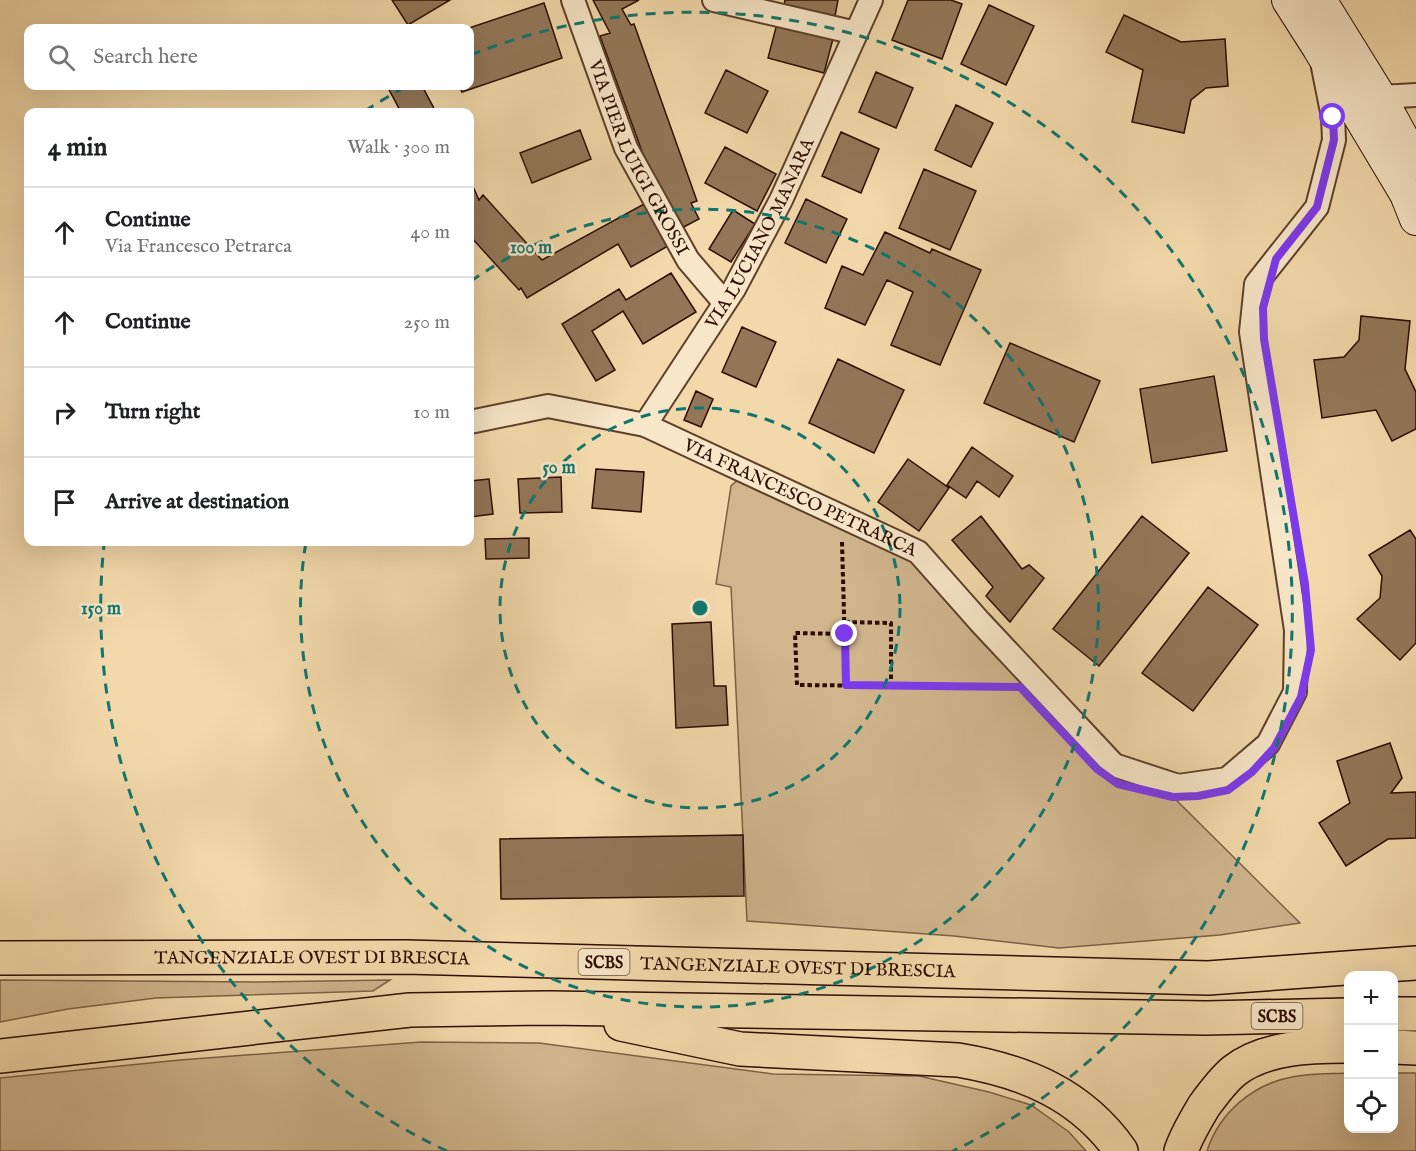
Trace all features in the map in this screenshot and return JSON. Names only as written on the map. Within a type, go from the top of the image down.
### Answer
[{"type":"highway","points":[[1208,978],[1305,948],[1416,941]]},
{"type":"highway","name":"TANGENZIALE OVEST DI BRESCIA","points":[[0,958],[406,957],[1208,978],[1416,963]]},
{"type":"highway","points":[[549,1008],[740,1049],[957,1060],[988,1065],[1022,1075],[1061,1094],[1082,1108],[1106,1130],[1122,1151]]},
{"type":"highway","name":"SCBS","points":[[0,1056],[410,1010],[549,1008],[1206,1018],[1344,1015]]},
{"type":"highway","points":[[1398,1014],[1416,1014]]},
{"type":"highway","points":[[1181,1151],[1188,1132],[1209,1099],[1234,1071],[1276,1051],[1344,1046]]},
{"type":"highway","points":[[1398,1047],[1416,1048]]},
{"type":"street","name":"VIA PIER LUIGI GROSSI","points":[[573,0],[626,148],[688,260],[724,302]]},
{"type":"street","points":[[714,0],[856,33]]},
{"type":"street","name":"VIA LUCIANO MANARA","points":[[645,425],[734,289],[781,200],[872,0]]},
{"type":"street","points":[[1288,0],[1406,194],[1416,219]]},
{"type":"street","points":[[1320,0],[1380,96],[1416,163]]},
{"type":"street","name":"VIA FRANCESCO PETRARCA","points":[[474,421],[548,406],[645,425],[918,552],[1114,765],[1178,786],[1227,778],[1268,744],[1295,692],[1296,630],[1251,332],[1256,284],[1317,207],[1334,140],[1333,117],[1318,47]]},
{"type":"street","points":[[1380,96],[1416,95]]},
{"type":"path","points":[[842,536],[846,685]]},
{"type":"path","points":[[845,622],[891,623],[891,686]]},
{"type":"path","points":[[845,634],[795,633],[797,685],[1008,687]]},
{"type":"shaded area","points":[[740,478],[900,554],[919,568],[1110,771],[1165,789],[1300,923],[1220,935],[1059,948],[954,936],[747,921],[731,587],[716,584],[731,486]]},
{"type":"shaded area","points":[[0,980],[258,982],[390,980],[373,991],[156,998],[68,1009],[0,1022]]},
{"type":"shaded area","points":[[421,1042],[539,1043],[773,1074],[919,1076],[989,1092],[1031,1105],[1069,1132],[1086,1151],[0,1151],[0,1078],[180,1060]]},
{"type":"shaded area","points":[[1344,1073],[1344,1133],[1398,1133],[1398,1073],[1416,1073],[1416,1151],[1207,1151],[1220,1124],[1239,1102],[1251,1093],[1278,1081],[1313,1074]]},
{"type":"building","points":[[392,0],[450,0],[410,24],[407,24]]},
{"type":"building","points":[[593,0],[639,0],[622,9],[631,25],[634,24],[697,201],[691,203],[699,219],[678,230],[664,212],[600,36],[610,33]]},
{"type":"building","points":[[785,0],[838,0],[835,16],[784,6]]},
{"type":"building","points":[[908,0],[951,0],[962,4],[942,59],[892,40]]},
{"type":"building","points":[[544,3],[562,58],[474,88],[474,26]]},
{"type":"building","points":[[989,5],[1034,26],[1006,85],[961,64]]},
{"type":"building","points":[[1124,15],[1181,42],[1225,39],[1228,86],[1206,88],[1191,100],[1184,133],[1132,122],[1143,70],[1106,52]]},
{"type":"building","points":[[778,20],[834,35],[824,73],[768,58]]},
{"type":"building","points":[[726,70],[768,91],[747,133],[705,113]]},
{"type":"building","points":[[876,72],[913,88],[896,128],[859,112]]},
{"type":"building","points":[[389,90],[424,90],[434,108],[399,108]]},
{"type":"building","points":[[956,105],[993,123],[971,167],[935,150]]},
{"type":"building","points":[[580,130],[591,159],[532,183],[520,153]]},
{"type":"building","points":[[841,132],[879,149],[861,193],[822,176]]},
{"type":"building","points":[[725,147],[776,174],[757,211],[705,183]]},
{"type":"building","points":[[924,169],[976,191],[950,250],[899,228]]},
{"type":"building","points":[[474,189],[479,200],[483,195],[542,260],[644,204],[668,246],[631,267],[618,244],[527,298],[521,288],[519,290],[474,240]]},
{"type":"building","points":[[806,199],[847,219],[826,263],[785,243]]},
{"type":"building","points":[[733,210],[755,224],[731,262],[709,249]]},
{"type":"building","points":[[885,232],[930,253],[932,249],[981,270],[940,365],[891,345],[913,292],[887,280],[865,325],[825,308],[842,266],[863,275]]},
{"type":"building","points":[[671,273],[696,312],[643,344],[623,311],[592,331],[615,370],[596,381],[562,324],[619,289],[626,300]]},
{"type":"building","points":[[1361,316],[1410,321],[1405,369],[1416,392],[1416,429],[1392,441],[1376,410],[1322,418],[1314,360],[1344,357],[1359,340]]},
{"type":"building","points":[[742,327],[776,342],[756,387],[722,372]]},
{"type":"building","points":[[1010,343],[1100,381],[1074,442],[984,403]]},
{"type":"building","points":[[838,359],[904,390],[874,453],[809,423]]},
{"type":"building","points":[[1214,376],[1227,451],[1152,463],[1140,389]]},
{"type":"building","points":[[696,391],[713,399],[701,427],[684,420]]},
{"type":"building","points":[[972,447],[1013,476],[999,497],[977,481],[966,498],[947,485]]},
{"type":"building","points":[[908,459],[949,488],[919,531],[878,502]]},
{"type":"building","points":[[596,469],[644,472],[641,512],[592,508]]},
{"type":"building","points":[[561,477],[562,512],[520,513],[518,479]]},
{"type":"building","points":[[489,479],[493,514],[474,516],[474,481]]},
{"type":"building","points":[[981,516],[1022,569],[1029,565],[1044,578],[1010,622],[986,596],[993,587],[952,540]]},
{"type":"building","points":[[1142,516],[1189,553],[1099,666],[1053,629]]},
{"type":"building","points":[[1410,530],[1416,539],[1416,643],[1400,660],[1357,619],[1380,598],[1382,576],[1369,555]]},
{"type":"building","points":[[529,538],[529,558],[486,559],[485,539]]},
{"type":"building","points":[[1208,587],[1258,625],[1193,711],[1142,673]]},
{"type":"building","points":[[711,622],[714,686],[726,686],[728,725],[676,728],[672,624]]},
{"type":"building","points":[[1390,743],[1402,778],[1391,793],[1416,792],[1416,838],[1388,839],[1346,866],[1319,823],[1350,803],[1337,761]]},
{"type":"building","points":[[743,835],[744,896],[501,899],[500,839]]},
{"type":"route","points":[[845,634],[846,685],[1020,687],[1097,769],[1118,784],[1173,797],[1198,796],[1228,790],[1252,772],[1274,748],[1301,697],[1311,650],[1305,584],[1264,339],[1263,308],[1276,259],[1317,207],[1334,140],[1333,117]]}]
